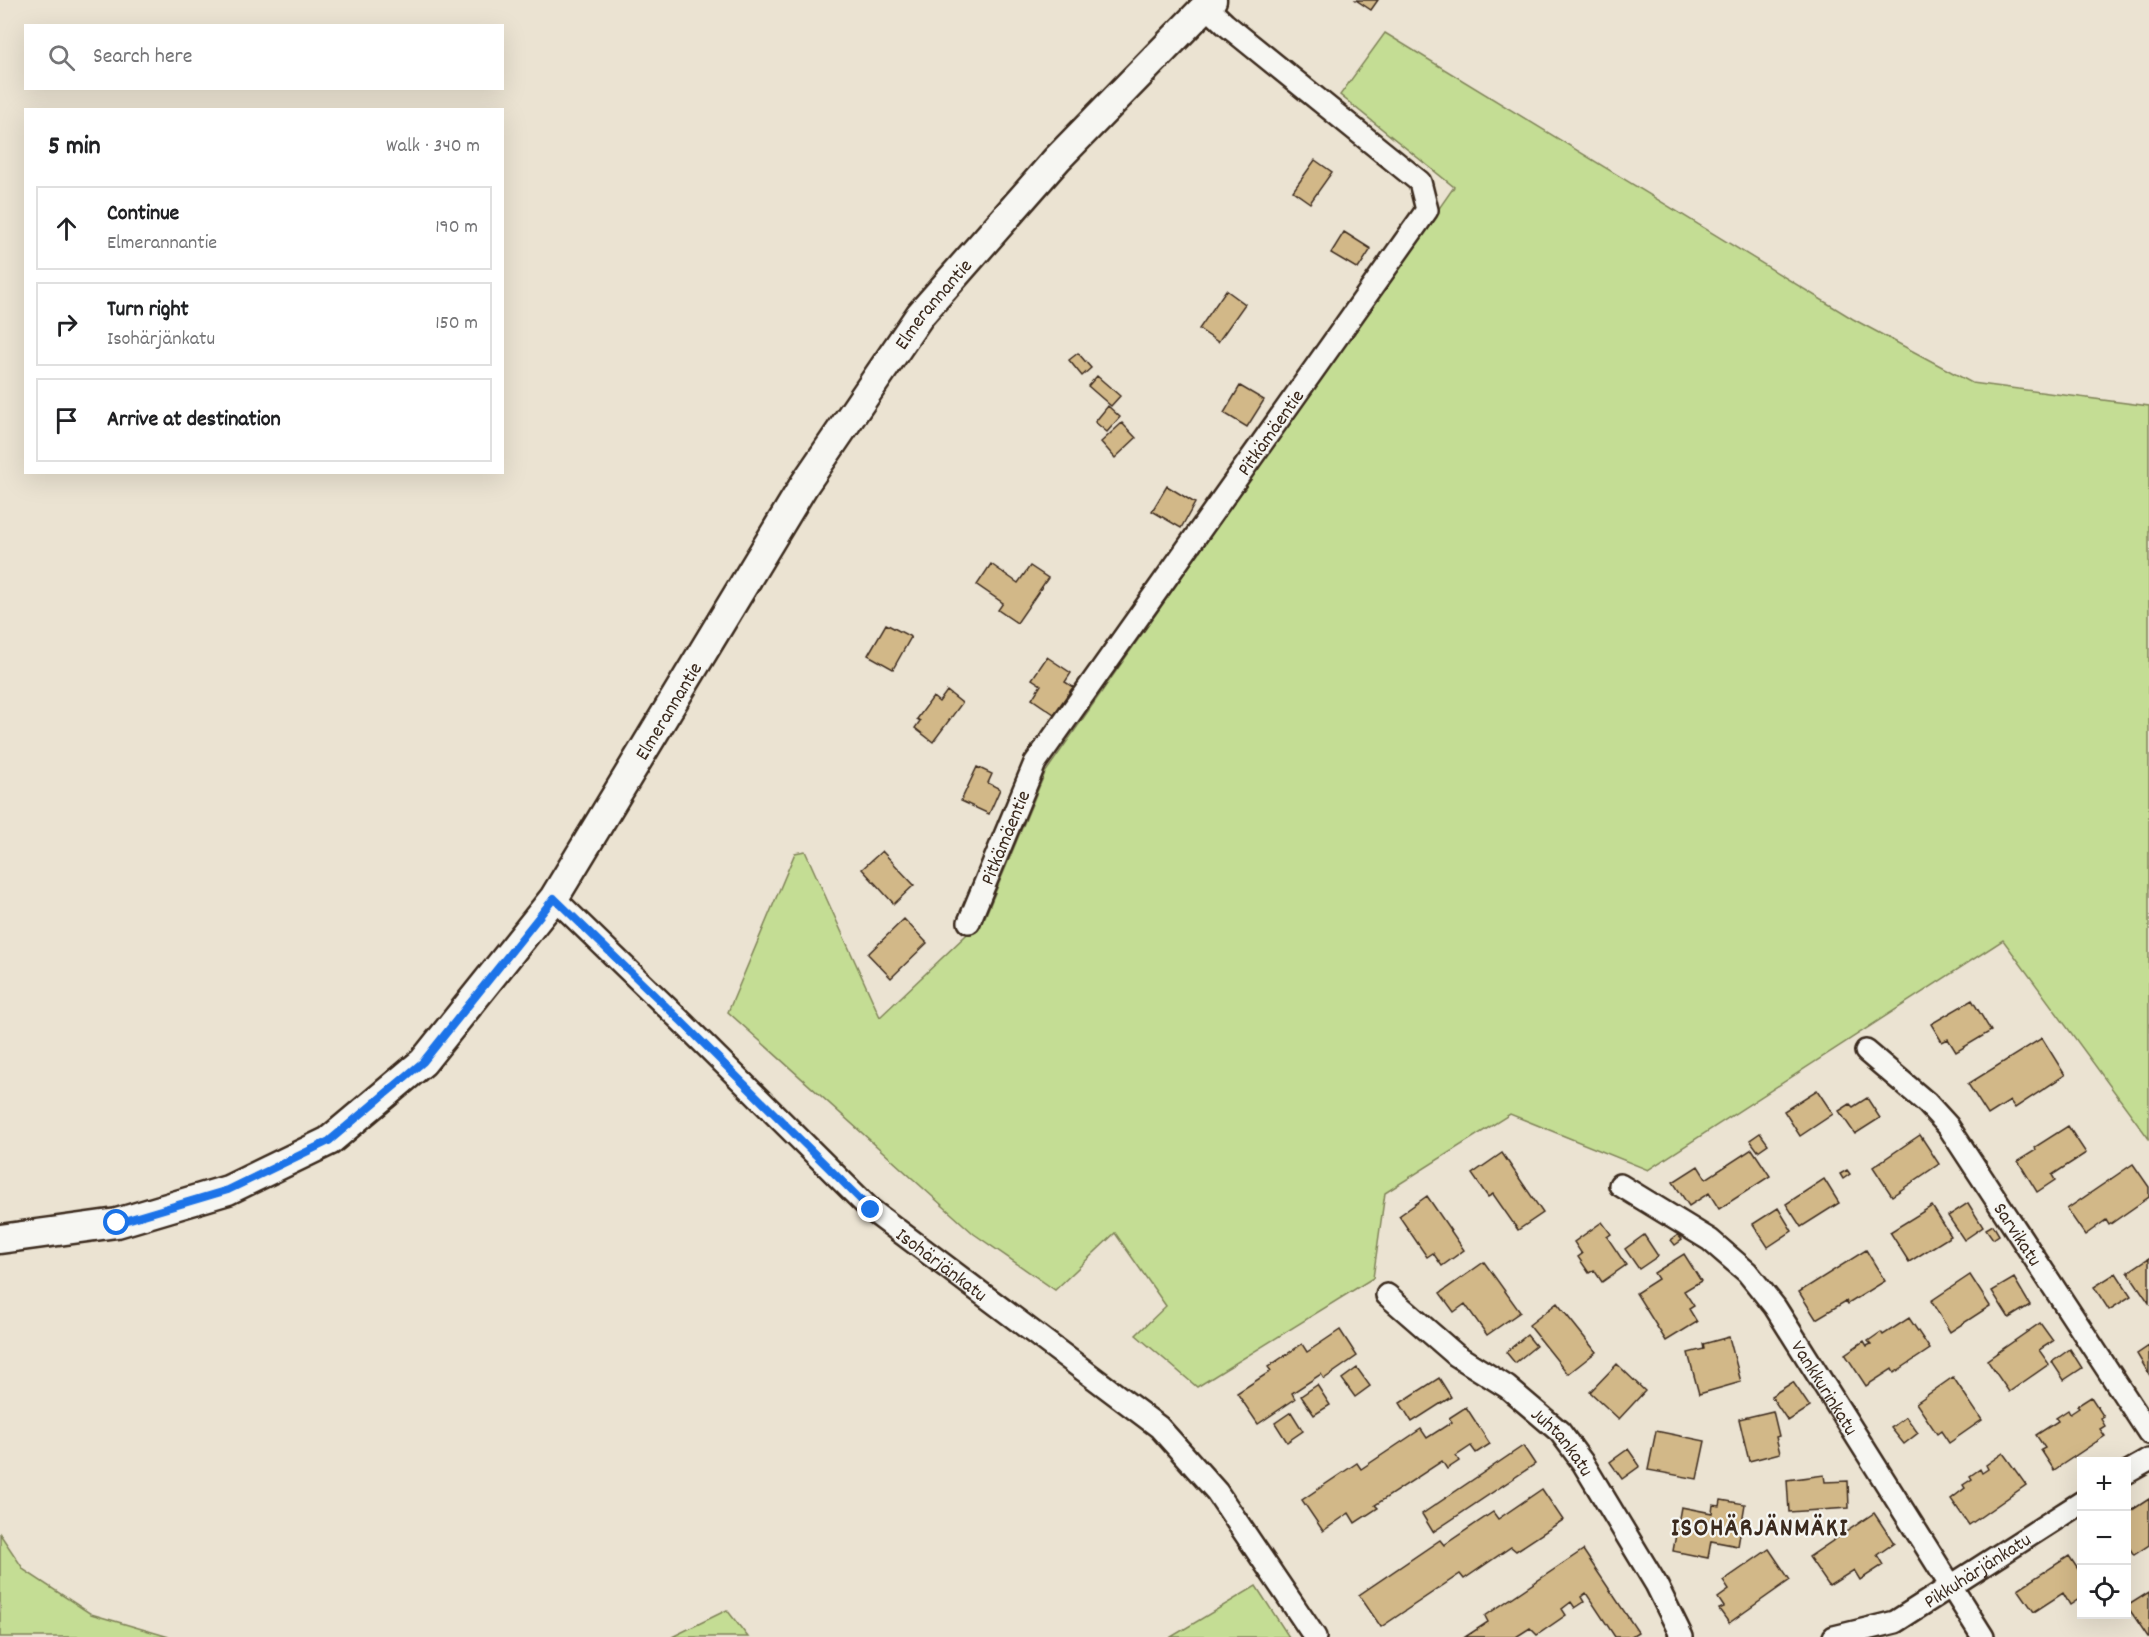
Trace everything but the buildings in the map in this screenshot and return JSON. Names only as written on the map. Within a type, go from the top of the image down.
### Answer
[{"type":"street","name":"Elmerannantie","points":[[0,1239],[117,1223],[228,1190],[329,1141],[423,1062],[554,898],[804,485],[920,315],[1056,159],[1209,3]]},
{"type":"street","name":"Pitkämäentie","points":[[969,922],[1035,763],[1427,210],[1420,182],[1225,24],[1209,3]]},
{"type":"street","name":"Isohärjänkatu","points":[[554,898],[871,1210],[1159,1427],[1218,1492],[1315,1637]]},
{"type":"street","name":"Sarvikatu","points":[[1866,1051],[1927,1103],[1948,1126],[2149,1433]]},
{"type":"street","name":"Vankkurinkatu","points":[[1620,1185],[1710,1240],[1747,1272],[1775,1307],[1983,1637]]},
{"type":"street","name":"Juhtankatu","points":[[1387,1295],[1456,1355],[1508,1387],[1560,1432],[1583,1463],[1656,1584],[1682,1637]]},
{"type":"street","points":[[2131,1471],[2149,1460]]},
{"type":"street","name":"Pikkuhärjänkatu","points":[[1834,1637],[1895,1622],[2077,1505]]},
{"type":"green space","points":[[1385,33],[1853,319],[1972,383],[2149,406],[2149,1139],[2003,940],[1648,1170],[1510,1114],[1385,1193],[1373,1278],[1197,1387],[1136,1335],[1166,1306],[1115,1233],[1055,1290],[974,1234],[728,1012],[795,853],[805,851],[880,1017],[985,917],[1045,773],[1454,187],[1340,95]]},
{"type":"green space","points":[[0,1534],[24,1570],[91,1614],[169,1637],[0,1637]]},
{"type":"green space","points":[[1256,1586],[1289,1637],[1171,1637]]},
{"type":"green space","points":[[727,1610],[748,1637],[672,1637]]},
{"type":"district","name":"ISOHÄRJÄNMÄKI","points":[[1760,1526]]},
{"type":"route","points":[[117,1223],[228,1190],[329,1141],[423,1062],[554,898],[871,1210]]}]
